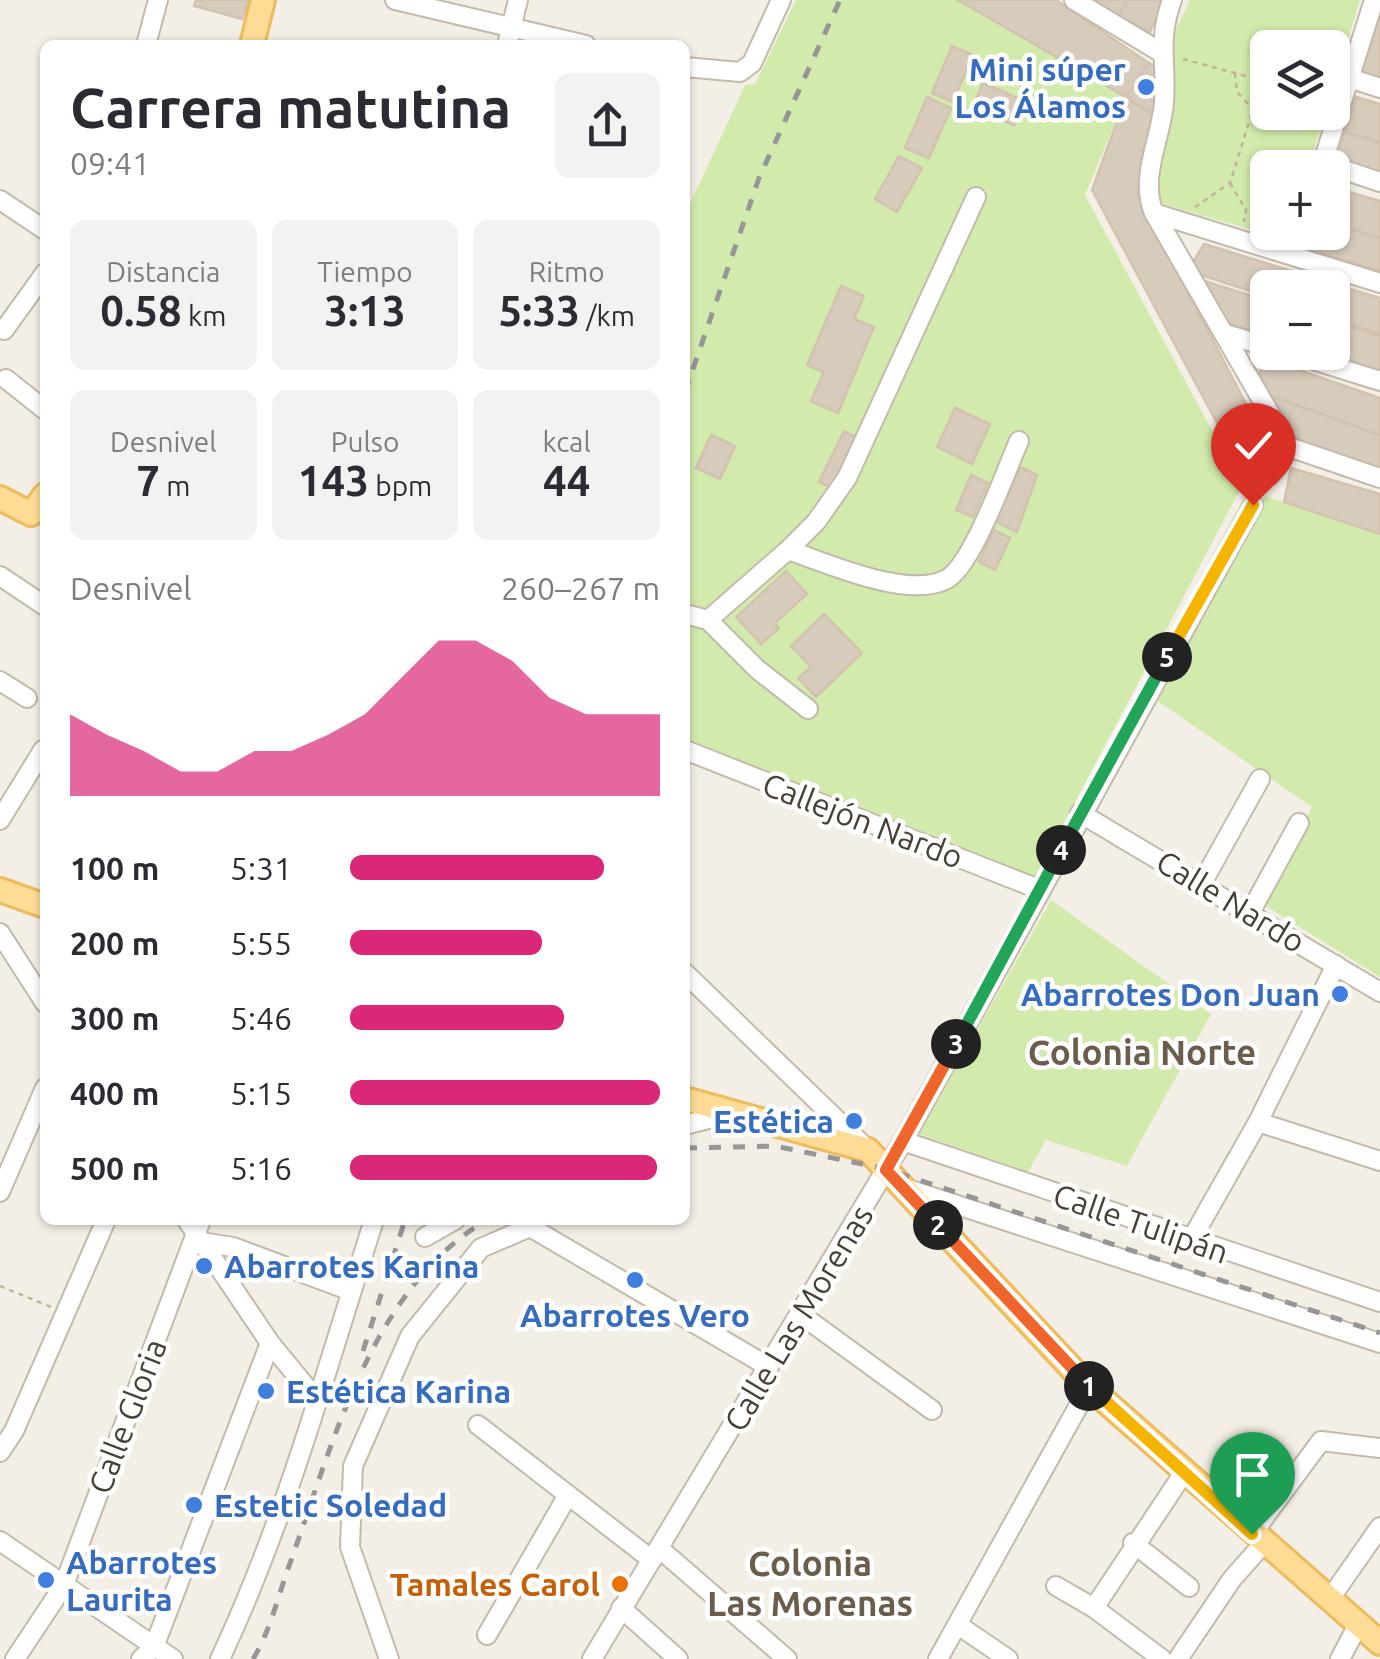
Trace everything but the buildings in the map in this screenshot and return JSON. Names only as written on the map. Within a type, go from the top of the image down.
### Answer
[{"type":"main road","points":[[253,40],[263,0]]},
{"type":"main road","points":[[0,498],[40,511]]},
{"type":"main road","points":[[0,890],[40,904]]},
{"type":"main road","points":[[690,1101],[868,1150],[1089,1387],[1380,1644]]},
{"type":"street","points":[[147,40],[158,0]]},
{"type":"street","points":[[395,0],[510,37],[538,40]]},
{"type":"street","points":[[510,37],[518,0]]},
{"type":"street","points":[[690,67],[740,72],[752,62],[781,0]]},
{"type":"street","points":[[1074,0],[1162,53]]},
{"type":"street","points":[[1172,0],[1161,30],[1164,104],[1150,172],[1154,213],[1288,447],[1380,478]]},
{"type":"street","points":[[1350,75],[1374,0]]},
{"type":"street","points":[[1350,78],[1380,88]]},
{"type":"street","points":[[1350,173],[1380,182]]},
{"type":"street","points":[[708,620],[816,522],[847,478],[976,197]]},
{"type":"street","points":[[0,200],[40,227]]},
{"type":"street","points":[[1154,213],[1380,283]]},
{"type":"street","points":[[1293,254],[1294,250]]},
{"type":"street","points":[[4,330],[40,279]]},
{"type":"street","points":[[1223,333],[1250,341]]},
{"type":"street","points":[[1343,370],[1380,382]]},
{"type":"street","points":[[6,379],[40,406]]},
{"type":"street","points":[[788,550],[869,578],[924,586],[949,578],[966,555],[1019,441]]},
{"type":"street","points":[[1270,475],[1288,447]]},
{"type":"street","name":"Calle Las Morenas","points":[[592,1659],[903,1141],[1080,813],[1253,505]]},
{"type":"street","points":[[0,576],[40,603]]},
{"type":"street","points":[[690,615],[708,620],[757,668],[808,708]]},
{"type":"street","points":[[0,681],[26,698]]},
{"type":"street","name":"Callejón Nardo","points":[[690,752],[1041,890]]},
{"type":"street","points":[[0,820],[40,755]]},
{"type":"street","points":[[1202,883],[1260,779]]},
{"type":"street","name":"Calle Nardo","points":[[1080,813],[1380,992]]},
{"type":"street","points":[[1250,912],[1299,823]]},
{"type":"street","points":[[0,933],[40,995]]},
{"type":"street","points":[[1191,1240],[1258,1122],[1336,965]]},
{"type":"street","points":[[690,978],[868,1150]]},
{"type":"street","points":[[0,1192],[40,1100]]},
{"type":"street","points":[[690,1124],[731,1113]]},
{"type":"street","points":[[1258,1122],[1380,1161]]},
{"type":"street","name":"Calle Tulipán","points":[[903,1141],[1380,1302]]},
{"type":"street","points":[[904,1188],[1380,1343]]},
{"type":"street","points":[[0,1452],[14,1432],[104,1225]]},
{"type":"street","points":[[220,1659],[239,1618],[316,1399],[372,1225]]},
{"type":"street","points":[[429,1225],[425,1237],[446,1225]]},
{"type":"street","points":[[389,1659],[350,1547],[353,1466],[410,1336],[482,1248],[530,1227],[768,1367]]},
{"type":"street","points":[[196,1229],[233,1248],[351,1292]]},
{"type":"street","points":[[196,1229],[270,1343],[316,1399]]},
{"type":"street","name":"Calle Gloria","points":[[14,1659],[64,1585],[196,1229]]},
{"type":"street","points":[[800,1314],[932,1410]]},
{"type":"street","points":[[148,1653],[270,1343]]},
{"type":"street","points":[[938,1659],[1089,1387]]},
{"type":"street","points":[[478,1426],[568,1495],[656,1555],[787,1659]]},
{"type":"street","points":[[1178,1659],[1321,1441],[1380,1448]]},
{"type":"street","points":[[1094,1608],[1133,1543],[1183,1474]]},
{"type":"street","points":[[487,1635],[568,1495]]},
{"type":"street","points":[[1329,1600],[1380,1528]]},
{"type":"street","points":[[0,1542],[64,1585],[148,1653],[173,1659]]},
{"type":"street","points":[[1133,1543],[1189,1587]]},
{"type":"street","points":[[1056,1586],[1094,1608],[1162,1659]]},
{"type":"street","points":[[621,1608],[678,1659]]},
{"type":"street","points":[[958,1625],[1008,1659]]},
{"type":"street","points":[[1340,1659],[1358,1625]]},
{"type":"path","points":[[1162,53],[1250,77]]},
{"type":"path","points":[[1234,72],[1236,92],[1250,106]]},
{"type":"path","points":[[1210,214],[1193,208],[1230,183],[1250,119]]},
{"type":"path","points":[[1230,183],[1246,210],[1243,226]]},
{"type":"path","points":[[0,1286],[66,1314]]},
{"type":"green space","points":[[796,0],[958,0],[1126,97],[1085,195],[1242,486],[1034,880],[690,740],[690,204],[745,85],[755,84]]},
{"type":"green space","points":[[1190,0],[1360,0],[1350,33],[1250,30],[1250,130],[1320,130],[1314,150],[1250,150],[1250,229],[1156,202],[1174,59],[1172,38]]},
{"type":"green space","points":[[1265,496],[1380,534],[1380,977],[1264,905],[1312,807],[1156,700]]},
{"type":"green space","points":[[1051,900],[1211,1014],[1127,1166],[1046,1140],[1028,1172],[918,1134]]},
{"type":"railway","points":[[690,378],[759,178],[840,0]]},
{"type":"railway","points":[[690,1148],[775,1146],[886,1169],[1380,1333]]},
{"type":"railway","points":[[363,1351],[403,1225]]},
{"type":"railway","points":[[253,1659],[269,1626],[340,1423],[384,1328],[413,1286],[447,1250],[480,1225]]},
{"type":"place","name":"Mini súper Los Álamos","points":[[1146,87]]},
{"type":"place","name":"Abarrotes Don Juan","points":[[1340,994]]},
{"type":"place","name":"Estética","points":[[854,1121]]},
{"type":"place","name":"Abarrotes Karina","points":[[204,1266]]},
{"type":"place","name":"Abarrotes Vero","points":[[635,1280]]},
{"type":"place","name":"Estética Karina","points":[[266,1391]]},
{"type":"place","name":"Estetic Soledad","points":[[194,1505]]},
{"type":"place","name":"Abarrotes Laurita","points":[[46,1580]]},
{"type":"place","name":"Tamales Carol","points":[[620,1584]]},
{"type":"district","name":"Colonia Norte","points":[[1142,1052]]},
{"type":"district","name":"Colonia Las Morenas","points":[[810,1583]]},
{"type":"route","points":[[1252,1534],[1089,1387],[886,1170],[1253,505]]}]
